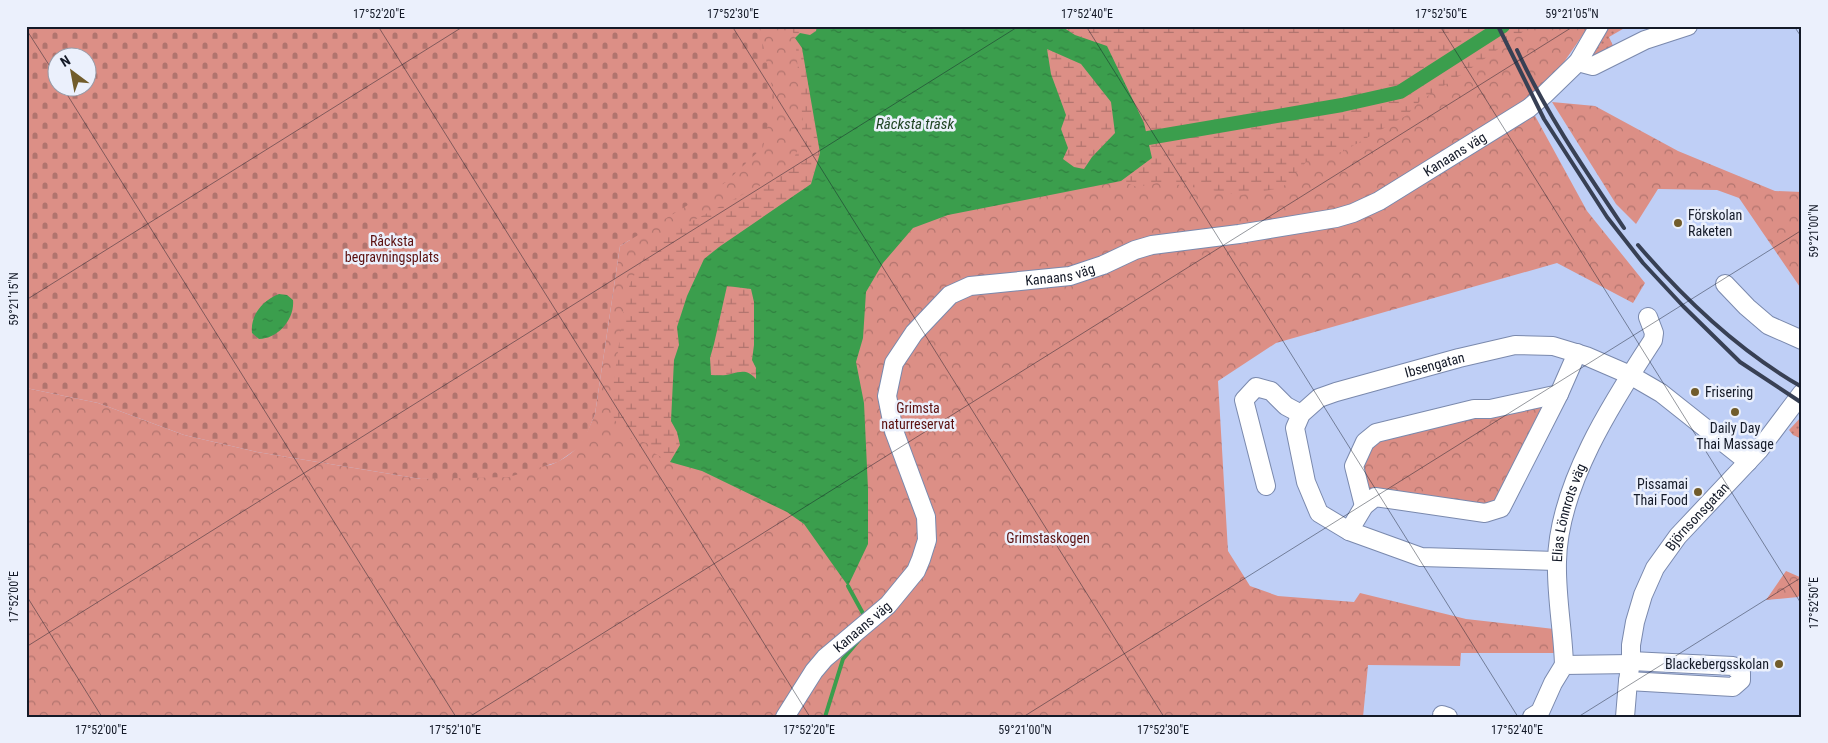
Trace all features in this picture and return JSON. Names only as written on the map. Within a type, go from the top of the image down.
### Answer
[{"type":"street","name":"Kanaans väg","points":[[785,717],[814,671],[825,658],[888,605],[916,571],[927,540],[926,517],[894,431],[887,396],[894,363],[914,333],[950,295],[970,286],[1070,276],[1152,245],[1239,234],[1353,214],[1379,201],[1529,108],[1578,62],[1598,26]]},
{"type":"street","points":[[1578,62],[1593,66],[1645,40],[1688,26]]},
{"type":"street","points":[[1725,284],[1746,308],[1768,325],[1802,340]]},
{"type":"street","points":[[1630,376],[1653,340],[1654,333],[1648,317]]},
{"type":"street","name":"Ibsengatan","points":[[1301,414],[1319,398],[1459,358],[1515,345],[1553,346],[1576,353],[1630,376],[1661,393],[1748,462]]},
{"type":"street","points":[[1349,531],[1364,506],[1375,497],[1485,513],[1501,508],[1559,394],[1576,353]]},
{"type":"street","name":"Elias Lönnrots väg","points":[[1564,664],[1556,561],[1560,530],[1573,483],[1603,421],[1630,376]]},
{"type":"street","points":[[1266,486],[1244,400],[1256,387],[1271,391],[1286,406],[1301,414],[1295,428],[1306,482],[1319,513],[1349,531],[1421,557],[1556,561]]},
{"type":"street","name":"Björnsonsgatan","points":[[1625,717],[1635,622],[1642,595],[1655,568],[1678,536],[1748,462],[1776,429],[1802,392]]},
{"type":"street","points":[[1364,506],[1354,466],[1366,442],[1376,434],[1474,409],[1490,409],[1559,394]]},
{"type":"street","points":[[1532,717],[1540,712],[1564,664],[1630,669],[1733,687],[1741,680],[1741,673],[1733,666],[1630,669]]},
{"type":"green space","name":"Råcksta begravningsplats","points":[[26,26],[759,26],[774,97],[763,147],[726,182],[620,246],[595,414],[586,436],[578,448],[558,462],[509,477],[421,479],[257,452],[184,435],[98,403],[26,388]]},
{"type":"green space","name":"Grimstaskogen","points":[[313,26],[1589,26],[1555,75],[1528,103],[1587,211],[1645,283],[1633,303],[1557,263],[1276,343],[1218,381],[1228,551],[1250,586],[1278,596],[1354,602],[1360,593],[1466,619],[1554,629],[1555,653],[1461,653],[1460,666],[1368,665],[1363,717],[26,717],[26,388],[98,403],[184,435],[257,452],[421,479],[550,465],[560,461],[574,451],[583,439],[595,414],[620,246],[630,240]]},
{"type":"green space","points":[[791,26],[817,26],[816,31],[810,35],[795,38]]},
{"type":"green space","points":[[1061,26],[1531,26],[1420,101],[1407,115],[1342,152],[1309,159],[1282,188],[1240,195],[1162,182],[1137,187],[1121,181],[1152,158],[1107,47],[1075,35]]},
{"type":"green space","points":[[1604,26],[1628,26],[1609,37],[1615,50],[1588,58]]},
{"type":"green space","points":[[795,38],[802,48],[820,153],[811,184],[704,259],[687,296],[677,327],[679,345],[674,360],[671,421],[677,432],[680,445],[670,462],[654,453],[647,443],[627,438],[611,414],[611,399],[626,296],[631,281],[650,247],[675,230],[788,171],[798,149],[803,124]]},
{"type":"green space","points":[[1047,49],[1081,64],[1111,102],[1115,133],[1092,157],[1084,169],[1074,167],[1063,159],[1068,148],[1061,129],[1066,115],[1051,74]]},
{"type":"green space","points":[[1552,102],[1595,106],[1678,151],[1775,191],[1802,192],[1802,290],[1739,198],[1717,190],[1658,189],[1636,224],[1616,204]]},
{"type":"green space","points":[[727,286],[751,289],[754,302],[752,360],[756,368],[756,379],[742,371],[729,375],[711,375],[710,358]]},
{"type":"green space","points":[[1546,401],[1495,503],[1483,505],[1364,491],[1359,466],[1378,435]]},
{"type":"green space","points":[[1802,416],[1802,439],[1793,435],[1789,430]]},
{"type":"green space","points":[[1786,571],[1802,578],[1802,592],[1798,597],[1766,600]]},
{"type":"water","name":"Råcksta träsk","points":[[817,26],[1061,26],[1075,35],[1107,46],[1144,123],[1152,158],[1121,181],[948,215],[913,228],[883,263],[866,292],[863,338],[856,362],[864,403],[868,489],[868,544],[848,586],[804,524],[787,512],[702,471],[670,462],[680,445],[677,432],[671,421],[674,360],[679,345],[677,327],[687,296],[704,259],[811,184],[820,153],[802,48],[795,38],[800,33],[810,35],[816,31]],"holes":[[[1047,49],[1081,64],[1111,102],[1115,133],[1092,157],[1084,169],[1074,167],[1063,159],[1068,148],[1061,129],[1066,115],[1051,74]],[[727,286],[751,289],[754,302],[752,360],[756,368],[756,379],[745,372],[711,375],[710,358]]]},
{"type":"water","points":[[279,294],[287,295],[293,300],[293,307],[288,321],[273,336],[259,339],[252,333],[255,314],[263,304]]},
{"type":"waterway","points":[[1148,138],[1342,105],[1400,92],[1503,26]]},
{"type":"waterway","points":[[848,586],[866,619]]},
{"type":"waterway","points":[[825,717],[843,659],[859,640]]},
{"type":"railway","points":[[1498,26],[1544,119],[1607,217],[1643,263],[1683,306],[1740,362],[1802,403]]},
{"type":"railway","points":[[1517,50],[1553,119],[1624,228]]},
{"type":"railway","points":[[1638,245],[1694,305],[1714,323],[1756,357],[1802,387]]},
{"type":"place","name":"Förskolan Raketen","points":[[1678,223]]},
{"type":"place","name":"Frisering","points":[[1695,392]]},
{"type":"place","name":"Daily Day Thai Massage","points":[[1735,412]]},
{"type":"place","name":"Pissamai Thai Food","points":[[1698,492]]},
{"type":"place","name":"Blackebergsskolan","points":[[1779,664]]},
{"type":"park label","name":"Grimsta naturreservat","points":[[918,416]]}]
